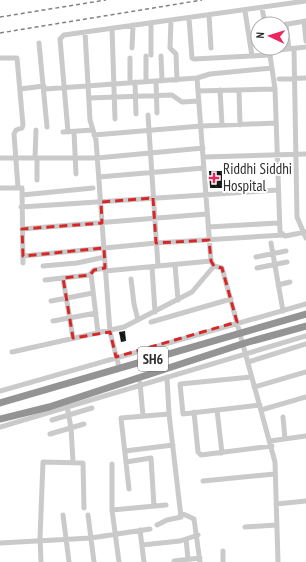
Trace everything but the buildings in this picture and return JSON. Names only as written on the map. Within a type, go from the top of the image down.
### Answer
[{"type":"highway","name":"SH6","points":[[0,403],[119,367],[240,334],[306,314]]},
{"type":"highway","points":[[0,419],[49,408],[243,344],[306,326]]},
{"type":"street","points":[[276,123],[149,130],[65,132],[64,87],[60,40],[64,35],[306,1]]},
{"type":"street","points":[[262,8],[264,16]]},
{"type":"street","points":[[245,10],[250,43]]},
{"type":"street","points":[[209,15],[211,48]]},
{"type":"street","points":[[188,18],[192,58],[252,56]]},
{"type":"street","points":[[171,20],[171,50],[176,54],[177,80]]},
{"type":"street","points":[[290,23],[305,21],[306,41]]},
{"type":"street","points":[[146,82],[151,23]]},
{"type":"street","points":[[132,48],[133,25]]},
{"type":"street","points":[[112,28],[115,119]]},
{"type":"street","points":[[85,32],[90,120],[94,132],[99,177],[110,332],[119,367]]},
{"type":"street","points":[[39,43],[47,126]]},
{"type":"street","points":[[23,256],[104,248],[305,234],[297,216],[295,78],[290,43]]},
{"type":"street","points":[[292,49],[306,47]]},
{"type":"street","points":[[157,113],[161,56]]},
{"type":"street","points":[[271,56],[275,89],[278,223],[280,232],[283,235]]},
{"type":"street","points":[[0,58],[17,58],[24,125],[15,132],[18,188]]},
{"type":"street","points":[[130,58],[136,114]]},
{"type":"street","points":[[20,89],[177,80],[197,78],[210,74],[272,68]]},
{"type":"street","points":[[12,352],[73,338],[110,332],[124,327],[192,292],[212,264],[197,78]]},
{"type":"street","points":[[279,79],[306,78]]},
{"type":"street","points":[[198,91],[275,89]]},
{"type":"street","points":[[220,90],[222,125]]},
{"type":"street","points":[[238,90],[240,125]]},
{"type":"street","points":[[89,98],[175,95],[182,102],[199,101]]},
{"type":"street","points":[[148,115],[156,244],[155,312]]},
{"type":"street","points":[[36,130],[37,180]]},
{"type":"street","points":[[74,132],[76,174]]},
{"type":"street","points":[[0,158],[97,158],[203,148]]},
{"type":"street","points":[[204,158],[306,154]]},
{"type":"street","points":[[99,177],[152,171],[204,168]]},
{"type":"street","points":[[0,188],[22,188],[21,207],[23,263]]},
{"type":"street","points":[[22,195],[93,188]]},
{"type":"street","points":[[21,207],[278,190]]},
{"type":"street","points":[[22,229],[102,223],[155,217],[207,214]]},
{"type":"street","points":[[208,227],[278,223]]},
{"type":"street","points":[[271,243],[283,311]]},
{"type":"street","points":[[256,257],[286,251]]},
{"type":"street","points":[[43,266],[77,263],[104,257]]},
{"type":"street","points":[[257,268],[287,262]]},
{"type":"street","points":[[46,280],[91,274],[94,270],[212,264],[222,268],[275,462],[278,562]]},
{"type":"street","points":[[175,265],[178,300]]},
{"type":"street","points":[[91,274],[98,333]]},
{"type":"street","points":[[63,278],[73,338]]},
{"type":"street","points":[[131,279],[134,304],[138,320]]},
{"type":"street","points":[[278,285],[290,282]]},
{"type":"street","points":[[51,301],[93,293]]},
{"type":"street","points":[[150,322],[230,299]]},
{"type":"street","points":[[0,391],[237,322],[306,304]]},
{"type":"street","points":[[53,321],[96,314]]},
{"type":"street","points":[[0,427],[306,336]]},
{"type":"street","points":[[248,362],[306,344]]},
{"type":"street","points":[[254,387],[306,372]]},
{"type":"street","points":[[251,377],[180,384],[183,414],[217,410],[260,408],[306,397]]},
{"type":"street","points":[[138,378],[141,385],[143,416]]},
{"type":"street","points":[[157,525],[167,520],[181,517],[169,414],[167,378]]},
{"type":"street","points":[[67,406],[71,428],[74,462]]},
{"type":"street","points":[[52,420],[92,408]]},
{"type":"street","points":[[217,410],[222,453]]},
{"type":"street","points":[[194,412],[198,454],[222,453],[271,444],[285,439],[306,436]]},
{"type":"street","points":[[129,489],[121,418],[169,414]]},
{"type":"street","points":[[283,417],[285,439]]},
{"type":"street","points":[[50,434],[84,424]]},
{"type":"street","points":[[125,451],[173,445]]},
{"type":"street","points":[[150,448],[154,506]]},
{"type":"street","points":[[126,462],[151,458]]},
{"type":"street","points":[[42,562],[40,542],[43,462],[81,462],[84,466],[84,508]]},
{"type":"street","points":[[112,464],[112,510],[119,562]]},
{"type":"street","points":[[203,481],[275,474]]},
{"type":"street","points":[[276,504],[306,501]]},
{"type":"street","points":[[112,510],[166,505]]},
{"type":"street","points":[[174,561],[188,559],[200,560],[198,536],[194,519],[180,513]]},
{"type":"street","points":[[63,515],[69,562]]},
{"type":"street","points":[[88,515],[94,562]]},
{"type":"street","points":[[246,527],[276,525]]},
{"type":"street","points":[[0,543],[92,538],[150,529]]},
{"type":"street","points":[[140,530],[144,562]]},
{"type":"street","points":[[142,544],[186,539],[198,536]]},
{"type":"street","points":[[186,539],[188,559]]},
{"type":"street","points":[[223,551],[223,562]]},
{"type":"highlighted area","points":[[153,198],[156,243],[209,240],[211,261],[214,266],[222,268],[237,322],[116,357],[110,332],[73,338],[63,278],[90,275],[94,270],[105,268],[104,248],[23,256],[22,229],[102,223],[101,202]]},
{"type":"railway","points":[[0,17],[106,0]]},
{"type":"railway","points":[[0,33],[202,0]]},
{"type":"place","name":"Riddhi Siddhi Hospital","points":[[214,178]]}]
